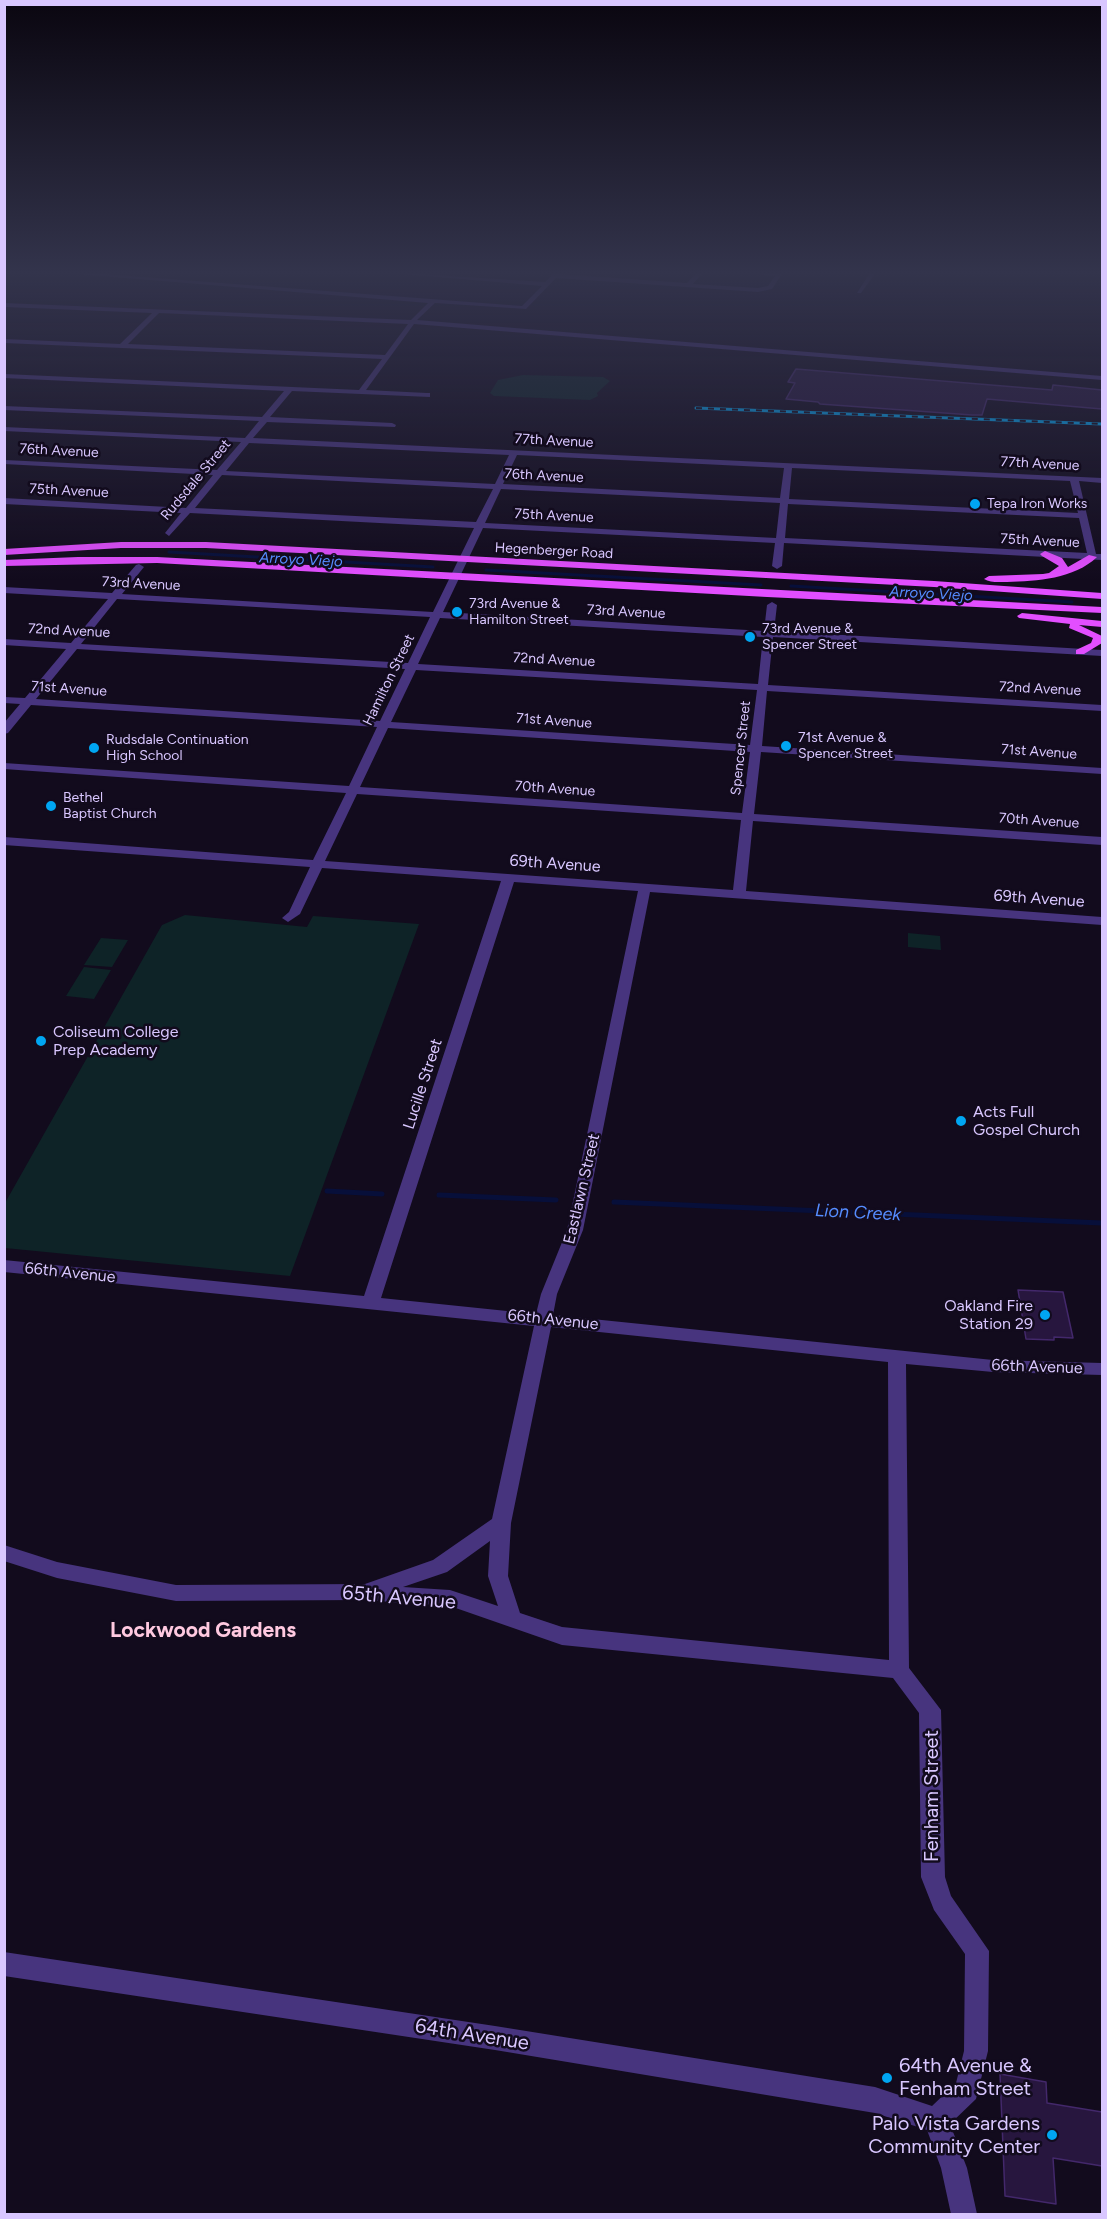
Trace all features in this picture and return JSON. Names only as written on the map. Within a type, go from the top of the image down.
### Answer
[{"type":"main road","name":"Hegenberger Road","points":[[4,552],[176,545],[776,571],[1102,596]]},
{"type":"main road","points":[[1045,554],[1059,560],[1064,567],[1051,576]]},
{"type":"main road","points":[[776,571],[1000,579],[1051,576],[1077,568],[1092,557]]},
{"type":"main road","name":"Hegenberger Road","points":[[4,563],[158,560],[454,577],[773,600],[1102,610]]},
{"type":"main road","points":[[773,600],[1102,624]]},
{"type":"main road","points":[[1050,619],[1088,631],[1100,639],[1095,645],[1080,652]]},
{"type":"street","points":[[361,392],[373,375]]},
{"type":"street","points":[[1060,375],[1102,378]]},
{"type":"street","points":[[4,376],[427,395]]},
{"type":"street","name":"Rudsdale Street","points":[[169,533],[290,389]]},
{"type":"street","points":[[4,408],[392,425]]},
{"type":"street","name":"77th Avenue","points":[[4,429],[1102,480]]},
{"type":"street","name":"Hamilton Street","points":[[288,918],[294,914],[514,453]]},
{"type":"street","name":"76th Avenue","points":[[4,462],[1082,516]]},
{"type":"street","points":[[776,571],[788,466]]},
{"type":"street","points":[[1074,479],[1092,557]]},
{"type":"street","name":"75th Avenue","points":[[4,501],[1102,557]]},
{"type":"street","points":[[4,731],[139,567]]},
{"type":"street","name":"73rd Avenue","points":[[4,590],[1102,653]]},
{"type":"street","name":"Spencer Street","points":[[739,894],[773,600]]},
{"type":"street","name":"72nd Avenue","points":[[4,642],[1102,708]]},
{"type":"street","name":"71st Avenue","points":[[4,700],[1102,771]]},
{"type":"street","name":"70th Avenue","points":[[4,766],[1102,841]]},
{"type":"street","name":"69th Avenue","points":[[4,841],[1102,921]]},
{"type":"street","name":"Lucille Street","points":[[371,1302],[508,877]]},
{"type":"street","name":"Eastlawn Street","points":[[512,1619],[498,1576],[501,1523],[544,1319],[555,1277],[575,1230],[645,887]]},
{"type":"street","name":"66th Avenue","points":[[4,1266],[544,1319],[897,1357],[993,1366],[1102,1369]]},
{"type":"street","points":[[897,1357],[899,1670]]},
{"type":"street","points":[[363,1592],[440,1566],[501,1523]]},
{"type":"street","name":"65th Avenue","points":[[4,1553],[57,1570],[176,1593],[363,1592],[450,1598],[562,1636],[899,1670]]},
{"type":"street","name":"Fenham Street","points":[[899,1670],[930,1710],[933,1877],[942,1902],[977,1951],[976,2051],[967,2090],[936,2120]]},
{"type":"street","name":"64th Avenue","points":[[4,1964],[495,2038],[863,2098],[883,2102],[936,2120]]},
{"type":"street","points":[[936,2120],[954,2168],[964,2214]]},
{"type":"green space","points":[[523,375],[603,377],[610,381],[597,393],[598,396],[590,400],[494,396],[490,393],[498,380]]},
{"type":"green space","points":[[185,915],[307,927],[313,916],[419,924],[290,1276],[5,1248],[5,1203],[162,925]]},
{"type":"green space","points":[[908,933],[940,936],[941,950],[908,947]]},
{"type":"green space","points":[[101,938],[128,940],[112,967],[84,965]]},
{"type":"green space","points":[[84,967],[111,970],[94,999],[66,996]]},
{"type":"building","points":[[793,375],[864,375],[1052,390],[1053,385],[1102,390],[1102,409],[987,399],[982,415],[972,415],[820,404],[786,399],[795,383],[788,382]]},
{"type":"building","name":"Oakland Fire Station 29","points":[[1018,1290],[1063,1292],[1073,1338],[1026,1339]]},
{"type":"building","name":"Palo Vista Gardens Community Center","points":[[1000,2074],[1046,2082],[1047,2103],[1102,2112],[1102,2166],[1053,2158],[1056,2204],[1005,2196]]},
{"type":"waterway","name":"Arroyo Viejo","points":[[169,552],[433,567]]},
{"type":"waterway","name":"Arroyo Viejo","points":[[486,570],[761,585]]},
{"type":"waterway","name":"Arroyo Viejo","points":[[791,586],[1072,602]]},
{"type":"waterway","name":"Lion Creek","points":[[327,1191],[382,1194]]},
{"type":"waterway","name":"Lion Creek","points":[[439,1195],[556,1200]]},
{"type":"waterway","name":"Lion Creek","points":[[614,1202],[1102,1223]]},
{"type":"railway","points":[[696,408],[1102,424]]},
{"type":"place","name":"Tepa Iron Works","points":[[975,504]]},
{"type":"place","name":"73rd Avenue & Hamilton Street","points":[[457,612]]},
{"type":"place","name":"73rd Avenue & Spencer Street","points":[[750,637]]},
{"type":"place","name":"71st Avenue & Spencer Street","points":[[786,746]]},
{"type":"place","name":"Rudsdale Continuation High School","points":[[94,748]]},
{"type":"place","name":"Bethel Baptist Church","points":[[51,806]]},
{"type":"place","name":"Coliseum College Prep Academy","points":[[41,1041]]},
{"type":"place","name":"Acts Full Gospel Church","points":[[961,1121]]},
{"type":"place","name":"Oakland Fire Station 29","points":[[1045,1315]]},
{"type":"place","name":"64th Avenue & Fenham Street","points":[[887,2078]]},
{"type":"place","name":"Palo Vista Gardens Community Center","points":[[1052,2135]]},
{"type":"district","name":"Lockwood Gardens","points":[[203,1631]]}]
